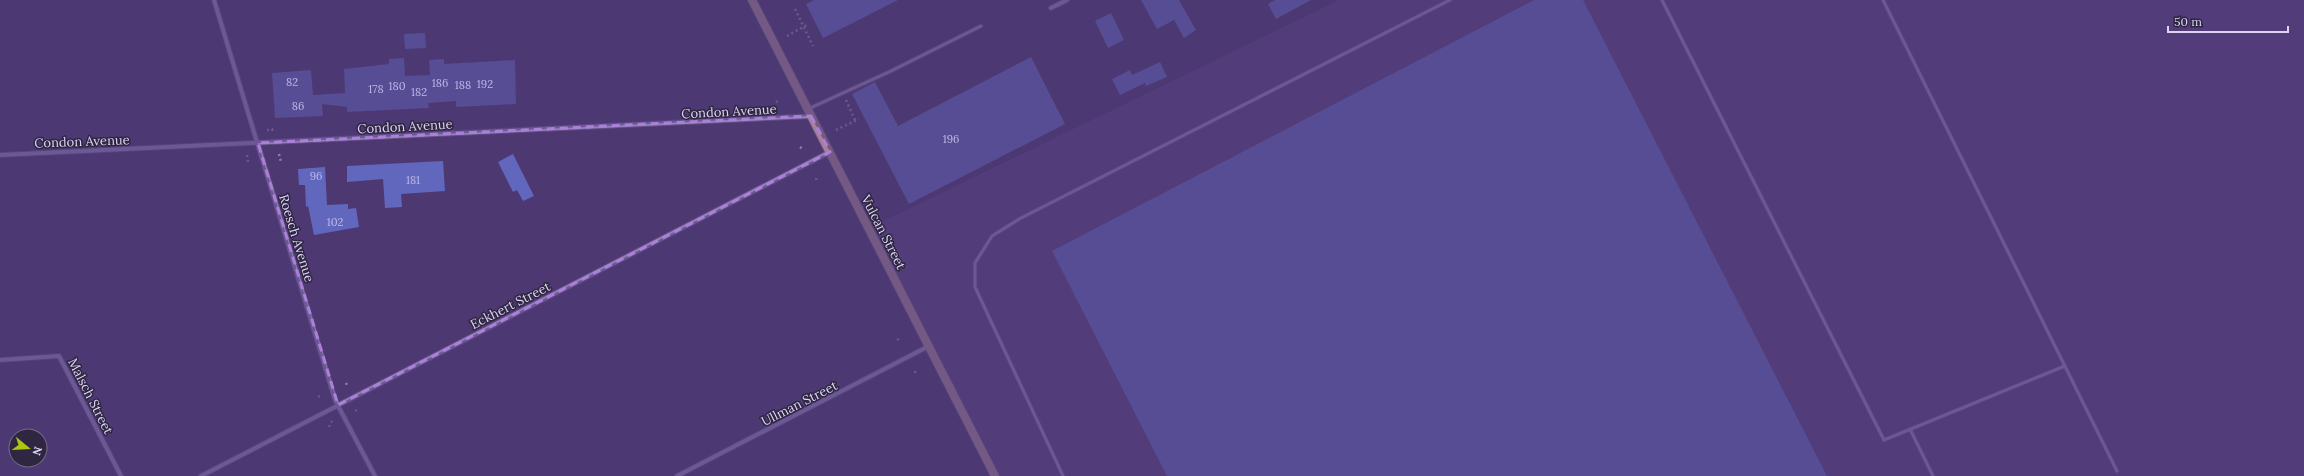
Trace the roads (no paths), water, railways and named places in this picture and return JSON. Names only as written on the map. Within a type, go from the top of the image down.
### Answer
[{"type":"street","name":"Roesch Avenue","points":[[214,0],[338,405],[374,476]]},
{"type":"street","name":"Vulcan Street","points":[[752,0],[995,476]]},
{"type":"street","points":[[1051,8],[1066,0]]},
{"type":"street","name":"Condon Avenue","points":[[0,155],[258,143],[810,112]]},
{"type":"street","name":"Eckhert Street","points":[[201,476],[830,152]]},
{"type":"street","name":"Ullman Street","points":[[677,476],[929,346]]},
{"type":"street","name":"Malsch Street","points":[[0,360],[59,356],[121,476]]},
{"type":"lane","points":[[1063,476],[975,287],[975,263],[992,236],[1021,218],[1450,0]]},
{"type":"lane","points":[[1662,0],[1884,440],[2065,366]]},
{"type":"lane","points":[[1883,0],[2117,471]]},
{"type":"lane","points":[[810,112],[981,26]]},
{"type":"lane","points":[[1910,429],[1933,476]]}]
